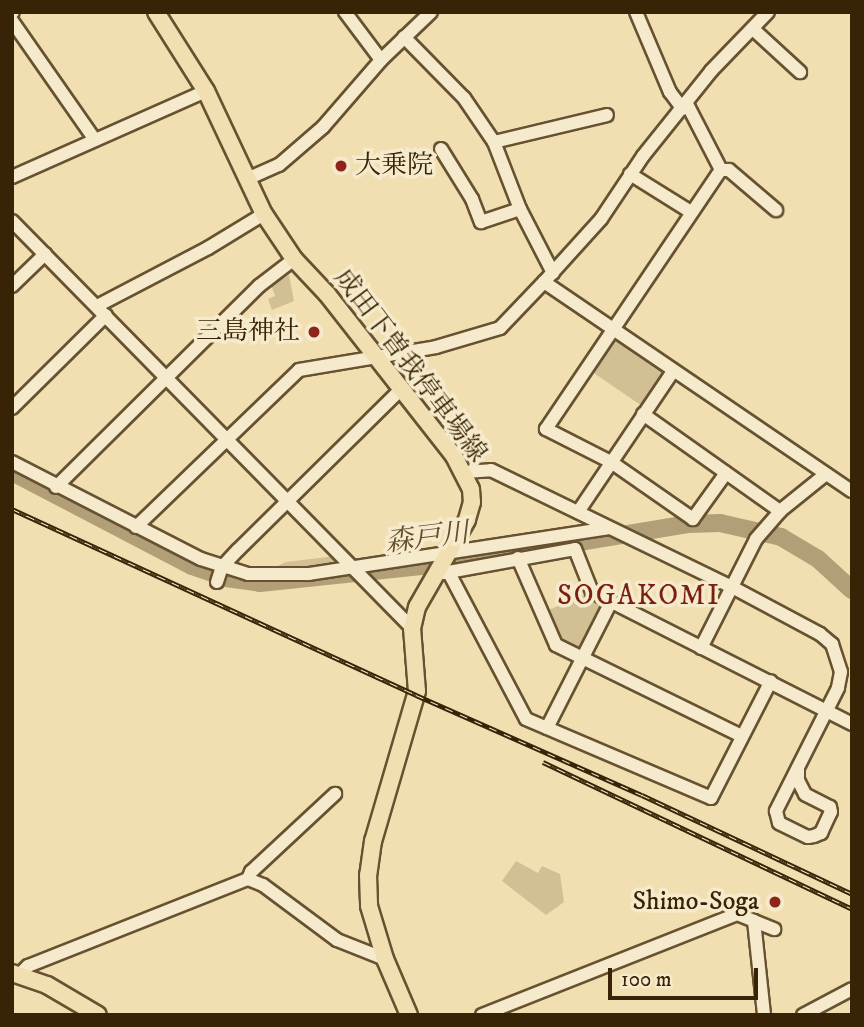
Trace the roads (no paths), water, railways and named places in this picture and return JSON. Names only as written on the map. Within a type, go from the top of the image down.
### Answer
[{"type":"main road","name":"成田下曽我停車場線","points":[[156,12],[206,92],[264,214],[295,259],[402,388],[465,472],[472,502],[443,573],[417,607],[412,628],[418,691],[373,841],[368,875],[369,906],[385,959],[409,1015]]},
{"type":"main road","points":[[16,974],[47,985],[99,1015]]},
{"type":"street","points":[[345,12],[381,61]]},
{"type":"street","points":[[247,178],[279,165],[314,134],[404,37],[431,12]]},
{"type":"street","points":[[636,12],[670,92],[685,106],[721,170]]},
{"type":"street","points":[[136,527],[299,370],[436,347],[500,328],[601,219],[630,174],[711,71],[768,12]]},
{"type":"street","points":[[12,21],[95,140]]},
{"type":"street","points":[[753,29],[800,72]]},
{"type":"street","points":[[404,37],[464,98],[494,142],[548,278],[614,330],[852,491]]},
{"type":"street","points":[[12,177],[206,92]]},
{"type":"street","points":[[494,142],[607,115]]},
{"type":"street","points":[[441,149],[472,199],[481,222],[520,209]]},
{"type":"street","points":[[721,170],[729,170],[776,210]]},
{"type":"street","points":[[721,170],[546,429],[611,462],[693,519],[726,473]]},
{"type":"street","points":[[630,174],[691,212]]},
{"type":"street","points":[[12,408],[101,311],[264,214]]},
{"type":"street","points":[[12,221],[412,628]]},
{"type":"street","points":[[12,286],[45,254]]},
{"type":"street","points":[[56,486],[259,286],[295,259]]},
{"type":"street","points":[[578,512],[673,370]]},
{"type":"street","points":[[220,573],[402,388]]},
{"type":"street","points":[[643,414],[780,511]]},
{"type":"street","points":[[12,462],[220,573],[274,575],[354,567],[612,530]]},
{"type":"street","points":[[465,472],[491,470],[732,587],[820,634],[832,644],[841,672],[827,710],[776,811],[779,823],[808,837],[814,836],[821,833],[831,812],[830,807],[805,794],[798,780],[798,768]]},
{"type":"street","points":[[701,648],[762,532],[780,511],[826,474]]},
{"type":"street","points":[[771,681],[711,798],[526,719],[443,573],[575,549],[592,592],[771,681],[852,724]]},
{"type":"street","points":[[518,558],[556,645],[742,736]]},
{"type":"street","points":[[547,728],[611,602]]},
{"type":"street","points":[[248,879],[251,872],[335,794]]},
{"type":"street","points":[[16,974],[28,966],[248,879],[263,885],[337,940],[385,959]]},
{"type":"street","points":[[482,1015],[708,918],[737,914],[774,929]]},
{"type":"street","points":[[754,921],[764,1015]]},
{"type":"street","points":[[803,1015],[852,989]]},
{"type":"waterway","name":"森戸川","points":[[12,472],[192,566],[226,578],[260,583],[459,562],[689,524],[720,523],[781,537],[818,559],[852,590]]},
{"type":"railway","points":[[12,509],[416,695],[642,795],[852,894]]},
{"type":"railway","points":[[543,762],[852,909]]},
{"type":"place","name":"大乗院","points":[[341,166]]},
{"type":"place","name":"三島神社","points":[[314,332]]},
{"type":"place","name":"Shimo-Soga","points":[[775,902]]},
{"type":"district","name":"SOGAKOMI","points":[[639,596]]}]
